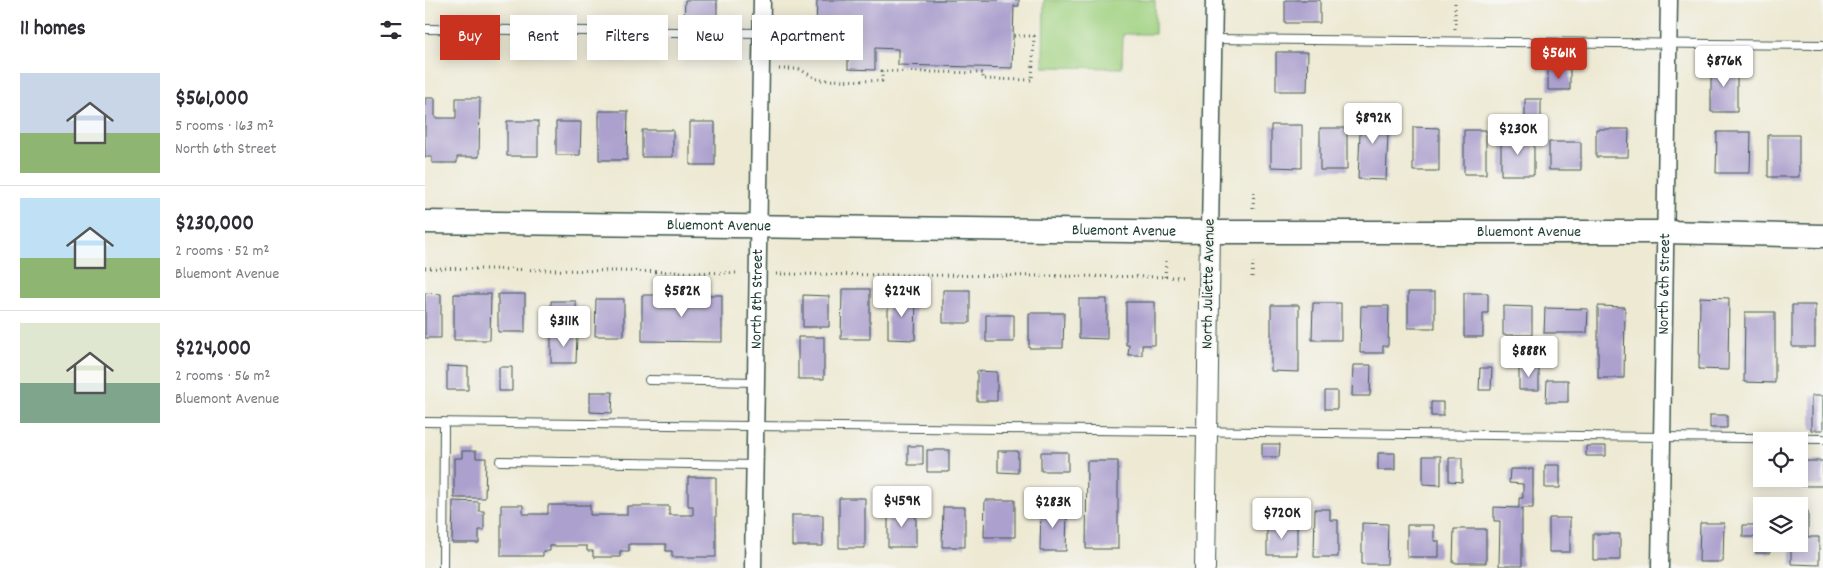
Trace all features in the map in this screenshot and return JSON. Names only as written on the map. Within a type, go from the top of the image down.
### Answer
[{"type":"main road","name":"Bluemont Avenue","points":[[425,222],[1210,232],[1666,232],[1823,236]]},
{"type":"street","name":"North 8th Street","points":[[762,0],[762,15]]},
{"type":"street","name":"North Juliette Avenue","points":[[1205,568],[1214,0]]},
{"type":"street","name":"North 6th Street","points":[[1660,568],[1669,0]]},
{"type":"street","name":"North 8th Street","points":[[753,568],[761,60]]},
{"type":"lane","points":[[425,29],[752,33]]},
{"type":"lane","points":[[1213,39],[1823,45]]},
{"type":"lane","points":[[649,380],[756,382]]},
{"type":"lane","points":[[425,422],[1823,439]]},
{"type":"lane","points":[[443,568],[444,422]]},
{"type":"lane","points":[[500,461],[755,465]]},
{"type":"path","points":[[1455,0],[1455,41]]},
{"type":"path","points":[[761,69],[799,69],[819,80],[882,81],[882,71],[983,73],[983,79],[1033,80],[1033,36],[1013,36]]},
{"type":"path","points":[[1253,208],[1254,189]]},
{"type":"path","points":[[1165,277],[1166,261]]},
{"type":"path","points":[[1252,277],[1253,262]]},
{"type":"path","points":[[425,268],[758,274],[1185,276]]},
{"type":"green space","points":[[1044,0],[1155,0],[1155,34],[1123,34],[1122,68],[1043,67]]},
{"type":"building","points":[[685,0],[717,0],[717,15],[684,15]]},
{"type":"building","points":[[817,0],[1019,0],[1019,6],[1014,6],[1012,68],[898,65],[898,49],[875,48],[875,70],[848,69],[848,60],[863,60],[863,15],[816,15]]},
{"type":"building","points":[[1285,0],[1320,0],[1320,23],[1285,23]]},
{"type":"building","points":[[1276,52],[1308,52],[1307,91],[1276,91]]},
{"type":"building","points":[[1711,65],[1737,65],[1737,112],[1711,112]]},
{"type":"building","points":[[1548,69],[1570,69],[1570,90],[1548,90]]},
{"type":"building","points":[[425,98],[435,98],[435,118],[456,118],[456,98],[480,98],[479,157],[457,157],[457,163],[432,163],[432,157],[425,157]]},
{"type":"building","points":[[1525,99],[1541,99],[1541,121],[1525,121]]},
{"type":"building","points":[[1361,110],[1389,111],[1386,180],[1358,179]]},
{"type":"building","points":[[599,111],[628,111],[627,160],[599,160]]},
{"type":"building","points":[[507,121],[538,121],[538,156],[507,156]]},
{"type":"building","points":[[556,122],[581,122],[580,155],[556,155]]},
{"type":"building","points":[[690,122],[715,122],[715,165],[690,165]]},
{"type":"building","points":[[1271,125],[1302,125],[1302,168],[1271,167]]},
{"type":"building","points":[[1413,127],[1439,128],[1439,171],[1413,171]]},
{"type":"building","points":[[1320,128],[1347,128],[1347,170],[1320,170]]},
{"type":"building","points":[[1596,129],[1629,129],[1628,157],[1596,157]]},
{"type":"building","points":[[642,130],[673,130],[673,157],[642,157]]},
{"type":"building","points":[[1464,130],[1486,130],[1486,174],[1464,174]]},
{"type":"building","points":[[1717,132],[1751,132],[1750,173],[1716,173]]},
{"type":"building","points":[[1768,135],[1799,135],[1799,177],[1768,177]]},
{"type":"building","points":[[1501,137],[1534,137],[1534,175],[1501,175]]},
{"type":"building","points":[[1549,142],[1581,142],[1581,170],[1549,170]]},
{"type":"building","points":[[842,289],[870,289],[870,339],[841,339]]},
{"type":"building","points":[[943,290],[970,290],[970,323],[943,323]]},
{"type":"building","points":[[1408,292],[1435,292],[1435,328],[1408,328]]},
{"type":"building","points":[[425,293],[441,294],[441,338],[425,338]]},
{"type":"building","points":[[1464,293],[1488,293],[1488,313],[1483,313],[1483,337],[1464,337]]},
{"type":"building","points":[[454,294],[491,294],[490,340],[454,340]]},
{"type":"building","points":[[498,294],[525,294],[525,332],[498,332]]},
{"type":"building","points":[[642,295],[722,295],[722,342],[642,341]]},
{"type":"building","points":[[803,295],[829,296],[829,327],[803,327]]},
{"type":"building","points":[[888,296],[916,296],[915,340],[888,339]]},
{"type":"building","points":[[1700,297],[1729,298],[1728,370],[1699,369]]},
{"type":"building","points":[[596,299],[624,299],[624,336],[595,336]]},
{"type":"building","points":[[1079,299],[1107,299],[1107,339],[1079,338]]},
{"type":"building","points":[[551,301],[576,301],[576,326],[551,326]]},
{"type":"building","points":[[1126,302],[1155,302],[1155,345],[1142,345],[1142,355],[1128,355],[1129,345],[1126,345]]},
{"type":"building","points":[[1313,303],[1341,303],[1341,340],[1312,340]]},
{"type":"building","points":[[1271,305],[1299,305],[1299,372],[1271,371]]},
{"type":"building","points":[[1792,305],[1815,305],[1815,347],[1792,347]]},
{"type":"building","points":[[1361,306],[1389,306],[1388,346],[1383,346],[1383,353],[1360,353]]},
{"type":"building","points":[[1503,306],[1532,307],[1532,335],[1503,335]]},
{"type":"building","points":[[1598,306],[1625,307],[1624,378],[1598,378]]},
{"type":"building","points":[[1545,308],[1588,309],[1587,333],[1544,333]]},
{"type":"building","points":[[1745,312],[1775,312],[1775,383],[1744,382]]},
{"type":"building","points":[[1029,313],[1064,313],[1063,348],[1029,348]]},
{"type":"building","points":[[986,315],[1014,315],[1014,342],[986,342]]},
{"type":"building","points":[[551,334],[577,334],[576,363],[551,363]]},
{"type":"building","points":[[798,337],[824,337],[824,379],[798,379]]},
{"type":"building","points":[[1353,365],[1371,365],[1370,396],[1352,396]]},
{"type":"building","points":[[1519,365],[1539,365],[1539,390],[1519,390]]},
{"type":"building","points":[[447,366],[468,367],[468,390],[447,390]]},
{"type":"building","points":[[499,367],[512,367],[512,391],[499,391]]},
{"type":"building","points":[[1480,368],[1492,368],[1491,390],[1479,390]]},
{"type":"building","points":[[977,371],[997,372],[997,401],[977,401]]},
{"type":"building","points":[[1547,380],[1568,380],[1568,402],[1546,402]]},
{"type":"building","points":[[1325,391],[1337,391],[1337,409],[1325,409]]},
{"type":"building","points":[[590,392],[613,392],[612,413],[590,412]]},
{"type":"building","points":[[1811,396],[1823,396],[1823,430],[1811,430]]},
{"type":"building","points":[[1431,402],[1443,402],[1443,416],[1431,416]]},
{"type":"building","points":[[1710,415],[1727,415],[1727,428],[1710,428]]},
{"type":"building","points":[[1262,444],[1280,444],[1279,457],[1262,457]]},
{"type":"building","points":[[908,446],[923,446],[923,465],[908,465]]},
{"type":"building","points":[[1586,446],[1606,446],[1606,456],[1586,456]]},
{"type":"building","points":[[927,450],[949,450],[949,472],[927,472]]},
{"type":"building","points":[[462,451],[476,451],[476,458],[486,458],[485,498],[454,498],[454,458],[462,458]]},
{"type":"building","points":[[998,451],[1018,451],[1018,473],[998,472]]},
{"type":"building","points":[[1041,452],[1068,452],[1068,471],[1041,471]]},
{"type":"building","points":[[1378,453],[1395,453],[1395,470],[1378,470]]},
{"type":"building","points":[[1423,456],[1441,456],[1441,485],[1423,484]]},
{"type":"building","points":[[1449,458],[1462,458],[1462,482],[1449,481]]},
{"type":"building","points":[[1087,461],[1118,461],[1118,549],[1086,549]]},
{"type":"building","points":[[1808,461],[1823,461],[1823,486],[1808,486]]},
{"type":"building","points":[[1545,465],[1560,465],[1560,488],[1545,488]]},
{"type":"building","points":[[1510,469],[1533,469],[1533,508],[1522,508],[1522,566],[1499,566],[1500,521],[1494,521],[1494,507],[1519,508],[1519,498],[1523,498],[1523,484],[1509,483]]},
{"type":"building","points":[[688,477],[716,477],[716,557],[672,557],[672,551],[666,551],[666,544],[629,544],[629,551],[620,551],[620,557],[593,557],[593,551],[587,551],[587,546],[550,546],[550,551],[543,551],[543,556],[501,556],[501,505],[523,505],[523,514],[548,514],[548,505],[590,505],[590,515],[627,515],[627,506],[669,506],[669,515],[693,515],[693,506],[688,506]]},
{"type":"building","points":[[839,498],[865,498],[865,548],[839,548]]},
{"type":"building","points":[[985,500],[1015,500],[1015,537],[984,537]]},
{"type":"building","points":[[453,501],[479,502],[479,511],[484,511],[484,530],[479,530],[479,543],[452,543]]},
{"type":"building","points":[[943,507],[965,507],[965,547],[942,547]]},
{"type":"building","points":[[1041,507],[1067,507],[1066,551],[1040,551]]},
{"type":"building","points":[[888,508],[916,508],[916,547],[888,547]]},
{"type":"building","points":[[1315,509],[1330,509],[1330,520],[1338,520],[1338,557],[1314,557]]},
{"type":"building","points":[[792,515],[823,515],[823,546],[792,546]]},
{"type":"building","points":[[1549,518],[1570,518],[1570,552],[1549,552]]},
{"type":"building","points":[[1362,523],[1388,524],[1387,564],[1362,564]]},
{"type":"building","points":[[1700,523],[1724,523],[1723,562],[1699,562]]},
{"type":"building","points":[[1267,524],[1297,524],[1297,555],[1267,555]]},
{"type":"building","points":[[1407,525],[1434,525],[1434,541],[1439,541],[1439,557],[1407,557]]},
{"type":"building","points":[[1743,525],[1753,525],[1753,537],[1743,537]]},
{"type":"building","points":[[1454,529],[1486,529],[1486,563],[1453,563]]},
{"type":"building","points":[[1593,534],[1620,534],[1620,560],[1593,560]]},
{"type":"building","points":[[1808,537],[1819,537],[1819,565],[1791,564],[1791,552],[1808,552]]}]
